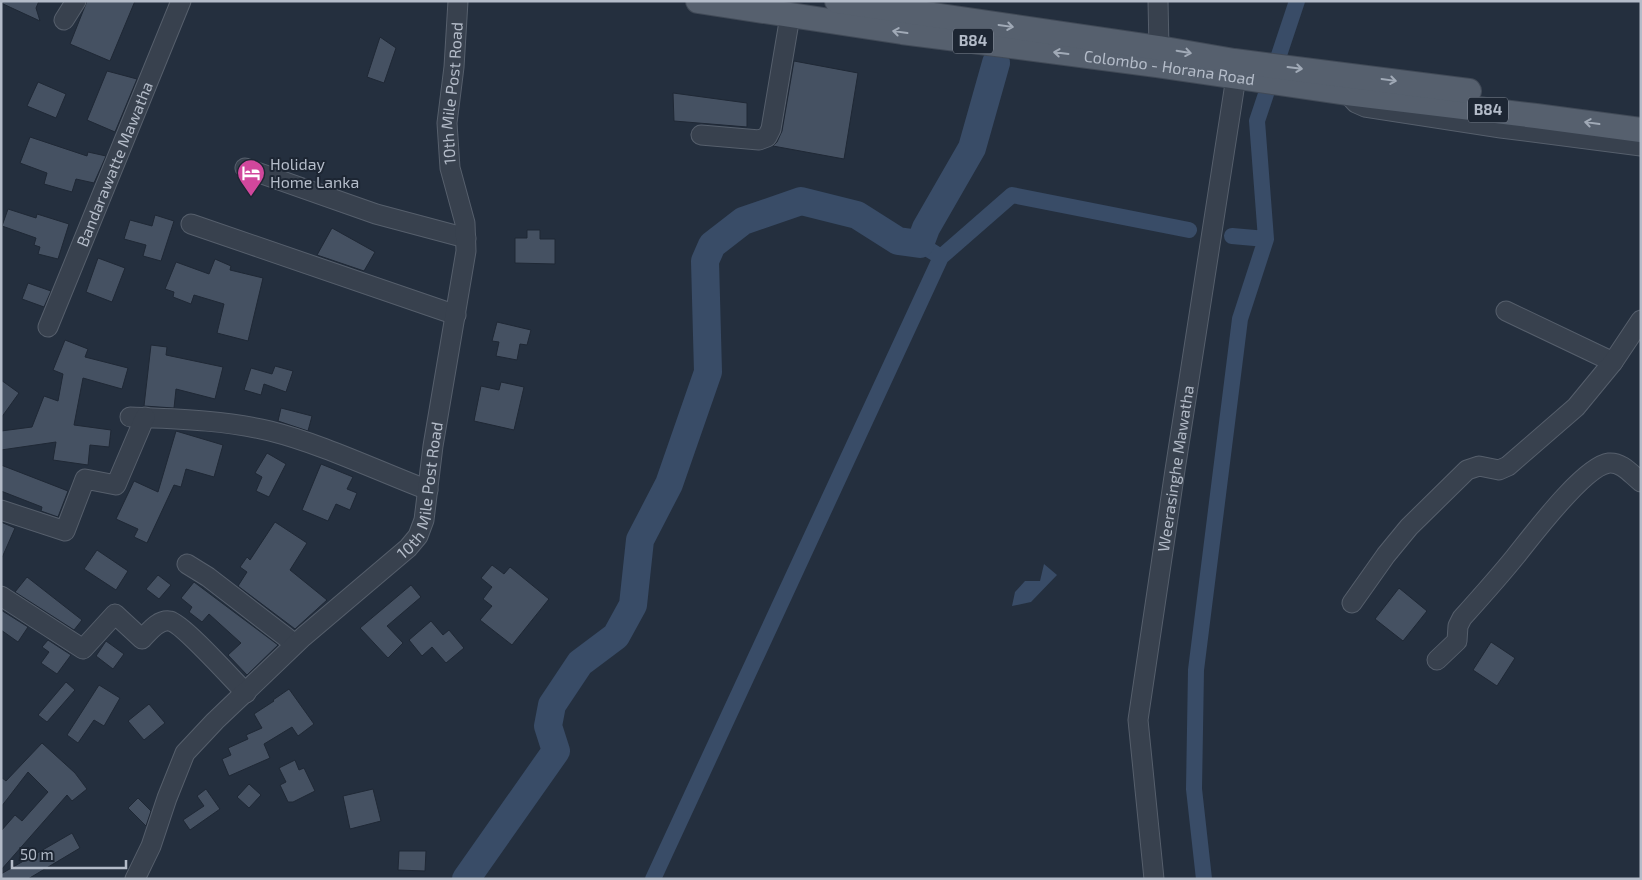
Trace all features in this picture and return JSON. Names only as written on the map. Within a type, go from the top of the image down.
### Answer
[{"type":"main road","name":"Colombo - Horana Road","points":[[698,1],[790,16],[1158,56]]},
{"type":"main road","name":"Colombo - Horana Road","points":[[837,1],[1341,86],[1641,130]]},
{"type":"main road","name":"Colombo - Horana Road","points":[[1341,86],[1641,113]]},
{"type":"street","points":[[64,20],[76,1]]},
{"type":"street","name":"Bandarawatte Mawatha","points":[[48,327],[181,1]]},
{"type":"street","name":"10th Mile Post Road","points":[[135,879],[152,846],[167,798],[185,753],[215,721],[295,644],[408,548],[418,536],[424,520],[433,446],[456,315],[466,238],[465,223],[450,168],[447,122],[454,68],[458,1]]},
{"type":"street","points":[[1158,1],[1158,56]]},
{"type":"street","points":[[701,135],[759,140],[767,137],[771,129],[790,16]]},
{"type":"street","name":"Weerasinghe Mawatha","points":[[1154,879],[1138,720],[1173,479],[1242,70]]},
{"type":"street","points":[[1341,86],[1356,103],[1365,107],[1502,128],[1641,146]]},
{"type":"street","points":[[245,168],[376,214],[466,238]]},
{"type":"street","points":[[190,224],[456,315]]},
{"type":"street","points":[[1506,311],[1614,362]]},
{"type":"street","points":[[1352,603],[1386,555],[1409,527],[1467,470],[1479,466],[1499,470],[1508,466],[1576,407],[1614,362],[1641,320]]},
{"type":"street","points":[[1,510],[65,531],[84,479],[116,485],[138,417],[222,422],[271,431],[314,445],[428,490]]},
{"type":"street","points":[[1437,660],[1456,641],[1458,626],[1462,618],[1536,530],[1586,475],[1597,467],[1609,463],[1619,464],[1641,482]]},
{"type":"street","points":[[187,564],[208,577],[295,644]]},
{"type":"street","points":[[1,596],[83,649],[114,614],[142,639],[160,622],[169,621],[179,625],[191,636],[246,693]]},
{"type":"water","points":[[1044,564],[1057,575],[1031,602],[1012,606],[1015,592],[1025,581],[1040,581]]},
{"type":"building","points":[[1,1],[39,1],[36,8],[40,21],[1,3]]},
{"type":"building","points":[[87,1],[135,1],[110,61],[70,44]]},
{"type":"building","points":[[380,37],[396,48],[384,83],[367,77]]},
{"type":"building","points":[[794,61],[858,73],[844,159],[773,146],[782,131]]},
{"type":"building","points":[[107,71],[137,79],[115,132],[87,120]]},
{"type":"building","points":[[38,82],[66,94],[56,118],[27,106]]},
{"type":"building","points":[[673,93],[747,103],[747,127],[674,121]]},
{"type":"building","points":[[30,137],[87,156],[88,152],[106,156],[94,183],[76,179],[72,192],[44,184],[47,173],[20,163]]},
{"type":"building","points":[[8,209],[36,218],[37,214],[69,224],[58,259],[38,254],[40,247],[34,245],[36,238],[2,226]]},
{"type":"building","points":[[155,215],[174,221],[161,261],[143,256],[146,245],[124,239],[130,220],[152,226]]},
{"type":"building","points":[[332,228],[375,252],[364,271],[317,255]]},
{"type":"building","points":[[527,230],[540,230],[540,239],[555,239],[555,264],[515,263],[515,238],[527,238]]},
{"type":"building","points":[[98,258],[125,268],[112,302],[86,292]]},
{"type":"building","points":[[215,259],[231,266],[230,270],[263,278],[248,341],[217,333],[224,304],[194,295],[191,304],[173,297],[174,292],[165,289],[176,262],[209,274]]},
{"type":"building","points":[[28,283],[51,291],[44,307],[22,299]]},
{"type":"building","points":[[497,322],[531,330],[527,345],[520,344],[517,360],[496,356],[499,342],[492,341]]},
{"type":"building","points":[[65,340],[88,349],[85,357],[128,368],[122,389],[83,378],[74,425],[111,430],[109,447],[90,445],[88,465],[53,460],[56,442],[1,450],[1,431],[32,427],[44,396],[58,401],[63,374],[53,370]]},
{"type":"building","points":[[151,345],[167,347],[166,355],[223,367],[215,399],[176,389],[174,408],[144,406]]},
{"type":"building","points":[[275,366],[293,371],[286,392],[264,384],[261,395],[244,390],[251,368],[272,374]]},
{"type":"building","points":[[1,380],[19,393],[1,418]]},
{"type":"building","points":[[501,382],[524,387],[514,430],[474,421],[481,386],[499,390]]},
{"type":"building","points":[[281,408],[312,416],[308,431],[278,421]]},
{"type":"building","points":[[176,431],[223,445],[214,477],[186,469],[181,487],[174,485],[147,543],[134,537],[138,529],[116,519],[134,481],[158,492]]},
{"type":"building","points":[[267,453],[286,464],[269,497],[256,491],[262,477],[255,473]]},
{"type":"building","points":[[321,464],[353,477],[347,489],[357,493],[350,510],[336,504],[328,521],[302,510]]},
{"type":"building","points":[[1,465],[68,491],[58,517],[41,511],[42,507],[1,491]]},
{"type":"building","points":[[1,522],[15,528],[1,560]]},
{"type":"building","points":[[275,522],[307,543],[290,570],[327,600],[295,629],[238,586],[247,572],[240,567],[247,557],[250,560]]},
{"type":"building","points":[[97,550],[128,571],[116,590],[84,569]]},
{"type":"building","points":[[492,565],[504,574],[510,567],[549,599],[512,645],[480,620],[492,606],[483,599],[492,587],[481,578]]},
{"type":"building","points":[[158,575],[171,585],[159,599],[146,589]]},
{"type":"building","points":[[27,577],[82,620],[74,630],[15,592]]},
{"type":"building","points":[[194,582],[278,645],[247,675],[228,655],[241,643],[209,614],[202,622],[189,612],[192,607],[181,598]]},
{"type":"building","points":[[411,585],[421,597],[387,626],[403,643],[388,658],[360,628]]},
{"type":"building","points":[[1399,588],[1427,611],[1403,641],[1375,619]]},
{"type":"building","points":[[1,610],[28,627],[18,642],[1,630]]},
{"type":"building","points":[[431,621],[443,635],[449,630],[464,648],[446,663],[432,647],[422,656],[409,640]]},
{"type":"building","points":[[48,640],[71,655],[57,674],[41,663],[49,652],[42,647]]},
{"type":"building","points":[[106,641],[124,654],[113,669],[96,656]]},
{"type":"building","points":[[1491,642],[1515,658],[1497,686],[1473,670]]},
{"type":"building","points":[[66,682],[75,690],[47,722],[38,715]]},
{"type":"building","points":[[99,685],[120,698],[104,726],[94,720],[78,743],[67,735]]},
{"type":"building","points":[[289,689],[314,724],[298,736],[292,727],[264,744],[270,758],[229,776],[222,759],[231,755],[228,748],[248,739],[246,735],[262,728],[254,714]]},
{"type":"building","points":[[149,704],[165,723],[144,740],[128,721]]},
{"type":"building","points":[[42,743],[75,773],[87,789],[72,801],[67,795],[1,870],[1,831],[15,815],[22,821],[48,792],[28,772],[1,807],[1,777],[6,781]]},
{"type":"building","points":[[295,760],[299,770],[304,768],[315,791],[293,802],[288,802],[280,785],[286,782],[279,768]]},
{"type":"building","points":[[249,784],[261,795],[249,808],[237,797]]},
{"type":"building","points":[[206,789],[220,809],[190,830],[183,820],[204,806],[197,796]]},
{"type":"building","points":[[373,789],[381,821],[350,829],[343,796]]},
{"type":"building","points":[[138,798],[151,811],[146,826],[128,808]]},
{"type":"building","points":[[72,833],[80,848],[28,879],[1,879],[1,874]]},
{"type":"building","points":[[399,851],[426,851],[425,871],[398,870]]},
{"type":"waterway","points":[[1204,879],[1194,789],[1196,670],[1240,319],[1266,239],[1257,121],[1297,1]]},
{"type":"waterway","points":[[466,879],[556,751],[548,726],[552,705],[580,663],[616,636],[633,605],[640,540],[669,484],[708,372],[705,261],[712,245],[743,221],[801,201],[857,215],[898,241],[920,244],[926,228],[972,148],[996,63]]},
{"type":"waterway","points":[[941,257],[1012,195],[1189,230]]},
{"type":"waterway","points":[[1232,236],[1266,239]]},
{"type":"waterway","points":[[653,879],[941,257],[920,244]]},
{"type":"place","name":"Holiday Home Lanka","points":[[251,197]]}]
